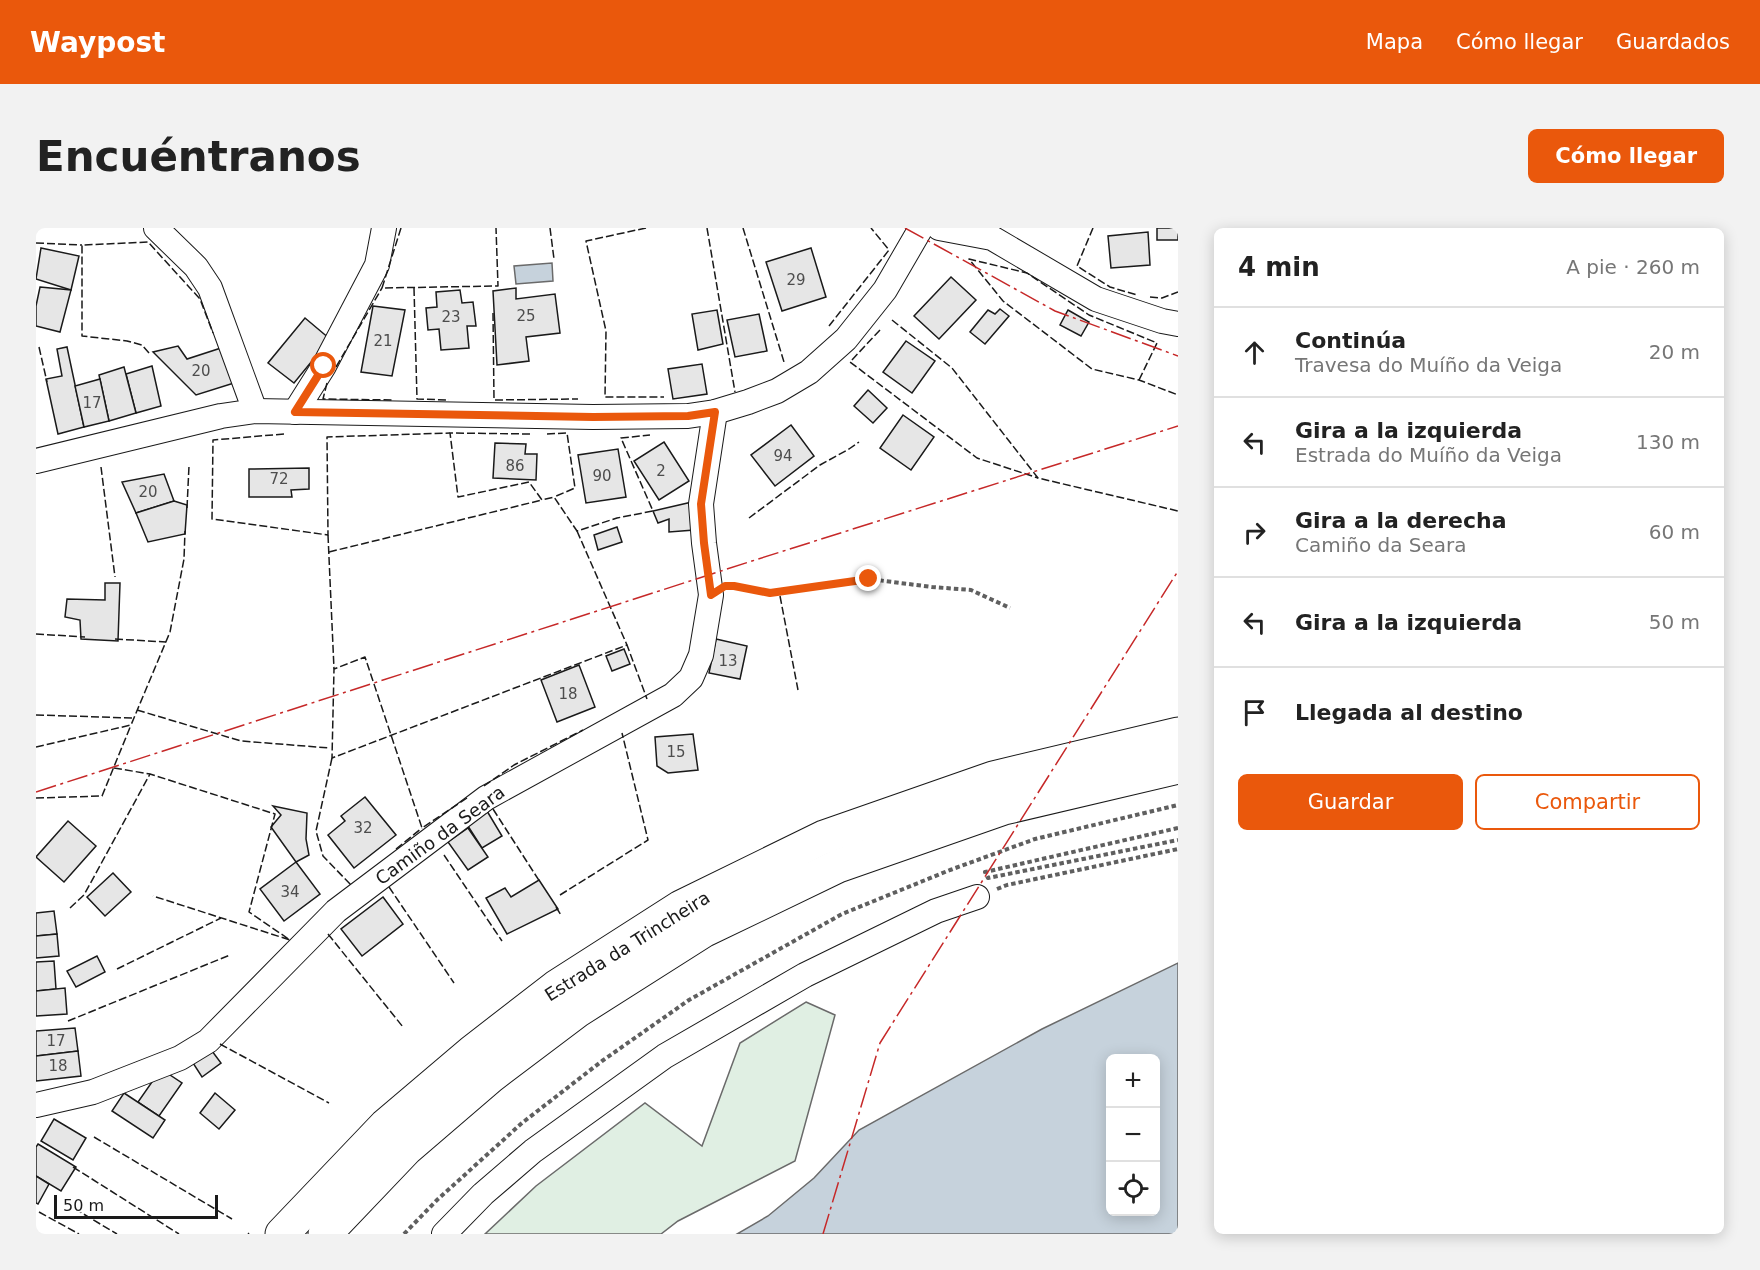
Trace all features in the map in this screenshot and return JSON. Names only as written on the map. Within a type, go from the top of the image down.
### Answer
[{"type":"highway","name":"Estrada da Trincheira","points":[[282,1234],[386,1125],[472,1052],[556,987],[681,907],[835,833],[993,778],[1178,734]]},
{"type":"highway","name":"Estrada da Trincheira","points":[[325,1234],[406,1149],[491,1076],[577,1011],[703,931],[838,866],[1004,808],[1178,767]]},
{"type":"street","points":[[156,228],[196,267],[210,288],[255,411]]},
{"type":"street","points":[[295,412],[324,366],[369,281],[376,265],[384,228]]},
{"type":"street","points":[[36,461],[221,416],[255,411],[593,417],[688,416],[715,412],[777,391],[809,372],[846,339],[885,290],[921,228]]},
{"type":"street","points":[[939,228],[992,238],[1096,299],[1173,320]]},
{"type":"street","name":"Camiño da Seara","points":[[36,1105],[93,1092],[180,1058],[208,1041],[336,911],[486,798],[673,695],[691,678],[701,655],[711,595],[701,504],[715,412]]},
{"type":"street","points":[[444,1234],[483,1194],[533,1151],[665,1056],[805,975],[936,911],[977,897]]},
{"type":"path","points":[[711,595],[725,586],[770,593],[869,579],[971,590],[1010,608]]},
{"type":"path","points":[[1178,828],[985,872],[988,878],[1178,840]]},
{"type":"path","points":[[977,897],[1007,885],[1178,849]]},
{"type":"green space","points":[[806,1002],[835,1015],[795,1161],[678,1221],[661,1234],[485,1234],[536,1186],[645,1103],[702,1146],[740,1043]]},
{"type":"shaded area","points":[[552,263],[553,281],[516,284],[514,266]]},
{"type":"shaded area","points":[[1178,963],[1178,1234],[737,1234],[768,1216],[814,1178],[859,1130],[1042,1029]]},
{"type":"building","points":[[1157,228],[1178,228],[1178,240],[1157,240]]},
{"type":"building","points":[[1148,232],[1150,265],[1111,268],[1108,236]]},
{"type":"building","points":[[41,248],[79,256],[71,290],[36,279]]},
{"type":"building","points":[[811,248],[826,297],[782,311],[766,262]]},
{"type":"building","points":[[951,277],[976,300],[939,339],[914,316]]},
{"type":"building","points":[[40,287],[71,290],[60,332],[36,326],[36,306]]},
{"type":"building","points":[[516,288],[516,299],[555,294],[560,333],[526,337],[529,361],[497,365],[493,291]]},
{"type":"building","points":[[460,290],[462,303],[473,302],[476,326],[467,326],[469,348],[441,350],[439,329],[428,330],[426,308],[437,307],[436,292]]},
{"type":"building","points":[[373,306],[405,310],[392,376],[361,372]]},
{"type":"building","points":[[1000,309],[1009,316],[985,344],[970,332],[988,310],[995,314]]},
{"type":"building","points":[[717,310],[723,344],[698,350],[692,314]]},
{"type":"building","points":[[1068,310],[1089,322],[1081,336],[1060,325]]},
{"type":"building","points":[[759,314],[767,351],[735,357],[727,320]]},
{"type":"building","points":[[305,318],[330,339],[294,383],[268,363]]},
{"type":"building","points":[[906,341],[935,361],[912,393],[883,372]]},
{"type":"building","points":[[178,346],[187,359],[221,348],[234,383],[196,395],[153,352]]},
{"type":"building","points":[[67,347],[84,427],[58,434],[46,379],[62,376],[57,349]]},
{"type":"building","points":[[702,364],[707,394],[673,399],[668,369]]},
{"type":"building","points":[[152,366],[161,406],[136,413],[126,374]]},
{"type":"building","points":[[124,367],[136,413],[109,421],[99,375]]},
{"type":"building","points":[[100,379],[109,421],[84,427],[75,386]]},
{"type":"building","points":[[868,390],[887,408],[873,423],[854,406]]},
{"type":"building","points":[[903,415],[934,437],[911,470],[880,448]]},
{"type":"building","points":[[791,425],[814,456],[775,486],[751,455]]},
{"type":"building","points":[[664,442],[689,481],[659,500],[634,461]]},
{"type":"building","points":[[495,443],[526,444],[525,454],[537,454],[536,480],[493,478]]},
{"type":"building","points":[[618,449],[626,497],[586,503],[578,455]]},
{"type":"building","points":[[309,468],[309,489],[291,490],[292,497],[249,497],[249,469]]},
{"type":"building","points":[[164,474],[174,501],[136,513],[122,482]]},
{"type":"building","points":[[174,501],[187,505],[185,534],[148,542],[136,513]]},
{"type":"building","points":[[692,502],[694,530],[669,532],[669,519],[658,523],[653,511]]},
{"type":"building","points":[[617,527],[622,542],[598,550],[594,535]]},
{"type":"building","points":[[105,583],[120,583],[118,641],[81,639],[80,620],[65,617],[67,599],[105,600]]},
{"type":"building","points":[[716,639],[747,646],[740,679],[709,673]]},
{"type":"building","points":[[624,649],[630,664],[612,671],[606,656]]},
{"type":"building","points":[[579,665],[595,707],[557,722],[541,680]]},
{"type":"building","points":[[693,734],[698,770],[668,773],[657,766],[655,737]]},
{"type":"building","points":[[365,797],[396,835],[354,868],[328,835],[345,821],[341,816]]},
{"type":"building","points":[[273,806],[307,813],[306,839],[309,855],[296,862],[271,827],[281,815]]},
{"type":"building","points":[[487,811],[502,836],[482,848],[466,823]]},
{"type":"building","points":[[68,821],[96,846],[64,882],[36,857]]},
{"type":"building","points":[[468,828],[488,857],[468,870],[448,842]]},
{"type":"building","points":[[296,862],[320,894],[284,921],[260,889]]},
{"type":"building","points":[[113,873],[131,892],[105,916],[87,897]]},
{"type":"building","points":[[539,880],[558,909],[507,934],[486,898],[505,888],[511,897]]},
{"type":"building","points":[[383,897],[403,924],[362,956],[341,929]]},
{"type":"building","points":[[54,911],[57,934],[36,936],[36,913]]},
{"type":"building","points":[[57,934],[59,956],[36,958],[36,936]]},
{"type":"building","points":[[97,956],[105,972],[76,987],[67,971]]},
{"type":"building","points":[[54,961],[56,989],[36,991],[36,962]]},
{"type":"building","points":[[65,988],[67,1014],[36,1016],[36,991]]},
{"type":"building","points":[[75,1028],[78,1051],[36,1056],[36,1031]]},
{"type":"building","points":[[78,1051],[81,1076],[36,1081],[36,1056]]},
{"type":"building","points":[[212,1051],[221,1063],[202,1077],[193,1063]]},
{"type":"building","points":[[161,1069],[182,1083],[159,1116],[138,1102]]},
{"type":"building","points":[[124,1093],[165,1120],[153,1138],[112,1111]]},
{"type":"building","points":[[215,1093],[235,1110],[219,1129],[200,1113]]},
{"type":"building","points":[[54,1119],[86,1138],[73,1160],[41,1141]]},
{"type":"building","points":[[38,1144],[76,1167],[61,1191],[36,1176],[36,1147]]},
{"type":"building","points":[[36,1176],[49,1184],[38,1204],[36,1203]]},
{"type":"fence","points":[[401,228],[382,288],[498,286],[496,228]]},
{"type":"fence","points":[[550,228],[554,259]]},
{"type":"fence","points":[[646,228],[586,241],[606,331],[605,397],[664,397]]},
{"type":"fence","points":[[707,228],[735,392]]},
{"type":"fence","points":[[743,228],[784,362]]},
{"type":"fence","points":[[829,326],[889,250],[871,228]]},
{"type":"fence","points":[[1093,228],[1077,266],[1110,287],[1137,295]]},
{"type":"fence","points":[[149,353],[142,345],[127,341],[82,336],[82,245],[148,242],[200,299],[213,333]]},
{"type":"fence","points":[[36,243],[82,245]]},
{"type":"fence","points":[[1139,380],[1157,343],[1089,315],[1027,273],[969,259],[1003,301],[1092,369],[1139,380],[1178,395]]},
{"type":"fence","points":[[336,367],[382,288]]},
{"type":"fence","points":[[414,288],[417,399],[449,400]]},
{"type":"fence","points":[[1150,297],[1162,298],[1178,292]]},
{"type":"fence","points":[[493,313],[494,400],[578,399]]},
{"type":"fence","points":[[892,320],[952,368],[1038,478],[1178,511]]},
{"type":"fence","points":[[880,330],[850,362],[977,458],[1038,478]]},
{"type":"fence","points":[[39,347],[47,382]]},
{"type":"fence","points":[[327,383],[323,399],[393,400]]},
{"type":"fence","points":[[284,434],[213,440],[212,519],[328,535],[327,437],[450,433]]},
{"type":"fence","points":[[530,434],[450,433],[458,497],[529,482],[542,500],[554,497],[577,531],[617,518],[653,511],[621,438],[650,435]]},
{"type":"fence","points":[[547,434],[567,433],[575,488],[554,497]]},
{"type":"fence","points":[[749,518],[820,465],[859,442]]},
{"type":"fence","points":[[187,508],[189,466]]},
{"type":"fence","points":[[101,467],[115,577]]},
{"type":"fence","points":[[329,552],[542,500]]},
{"type":"fence","points":[[36,747],[131,725],[170,632],[184,559],[185,531]]},
{"type":"fence","points":[[577,531],[627,645]]},
{"type":"fence","points":[[328,535],[334,669]]},
{"type":"fence","points":[[780,596],[798,690]]},
{"type":"fence","points":[[36,634],[85,637]]},
{"type":"fence","points":[[115,639],[166,642]]},
{"type":"fence","points":[[467,798],[422,828],[365,657],[334,669],[332,758],[627,645],[647,699]]},
{"type":"fence","points":[[137,710],[241,741],[329,748]]},
{"type":"fence","points":[[36,715],[133,718]]},
{"type":"fence","points":[[36,798],[102,796],[131,725]]},
{"type":"fence","points":[[484,786],[514,765],[583,730]]},
{"type":"fence","points":[[560,895],[648,840],[622,733]]},
{"type":"fence","points":[[332,758],[316,831],[323,856],[351,885]]},
{"type":"fence","points":[[114,768],[150,774]]},
{"type":"fence","points":[[70,908],[84,895],[150,774],[275,814],[249,912],[290,940],[153,896]]},
{"type":"fence","points":[[493,809],[540,882]]},
{"type":"fence","points":[[396,849],[422,828]]},
{"type":"fence","points":[[444,855],[502,941]]},
{"type":"fence","points":[[389,887],[454,983]]},
{"type":"fence","points":[[556,907],[561,915]]},
{"type":"fence","points":[[117,969],[221,918]]},
{"type":"fence","points":[[328,934],[403,1027]]},
{"type":"fence","points":[[68,1021],[230,955]]},
{"type":"fence","points":[[220,1044],[329,1103]]},
{"type":"fence","points":[[94,1137],[232,1219]]},
{"type":"fence","points":[[73,1167],[179,1234]]},
{"type":"fence","points":[[65,1203],[117,1234]]},
{"type":"fence","points":[[39,1212],[79,1234]]},
{"type":"power","points":[[905,228],[1055,311],[1178,356]]},
{"type":"power","points":[[36,792],[1178,426]]},
{"type":"power","points":[[823,1234],[880,1043],[1178,571]]},
{"type":"route","points":[[324,366],[295,412],[593,417],[688,416],[715,412],[701,504],[711,595],[725,586],[770,593],[869,579]]}]
